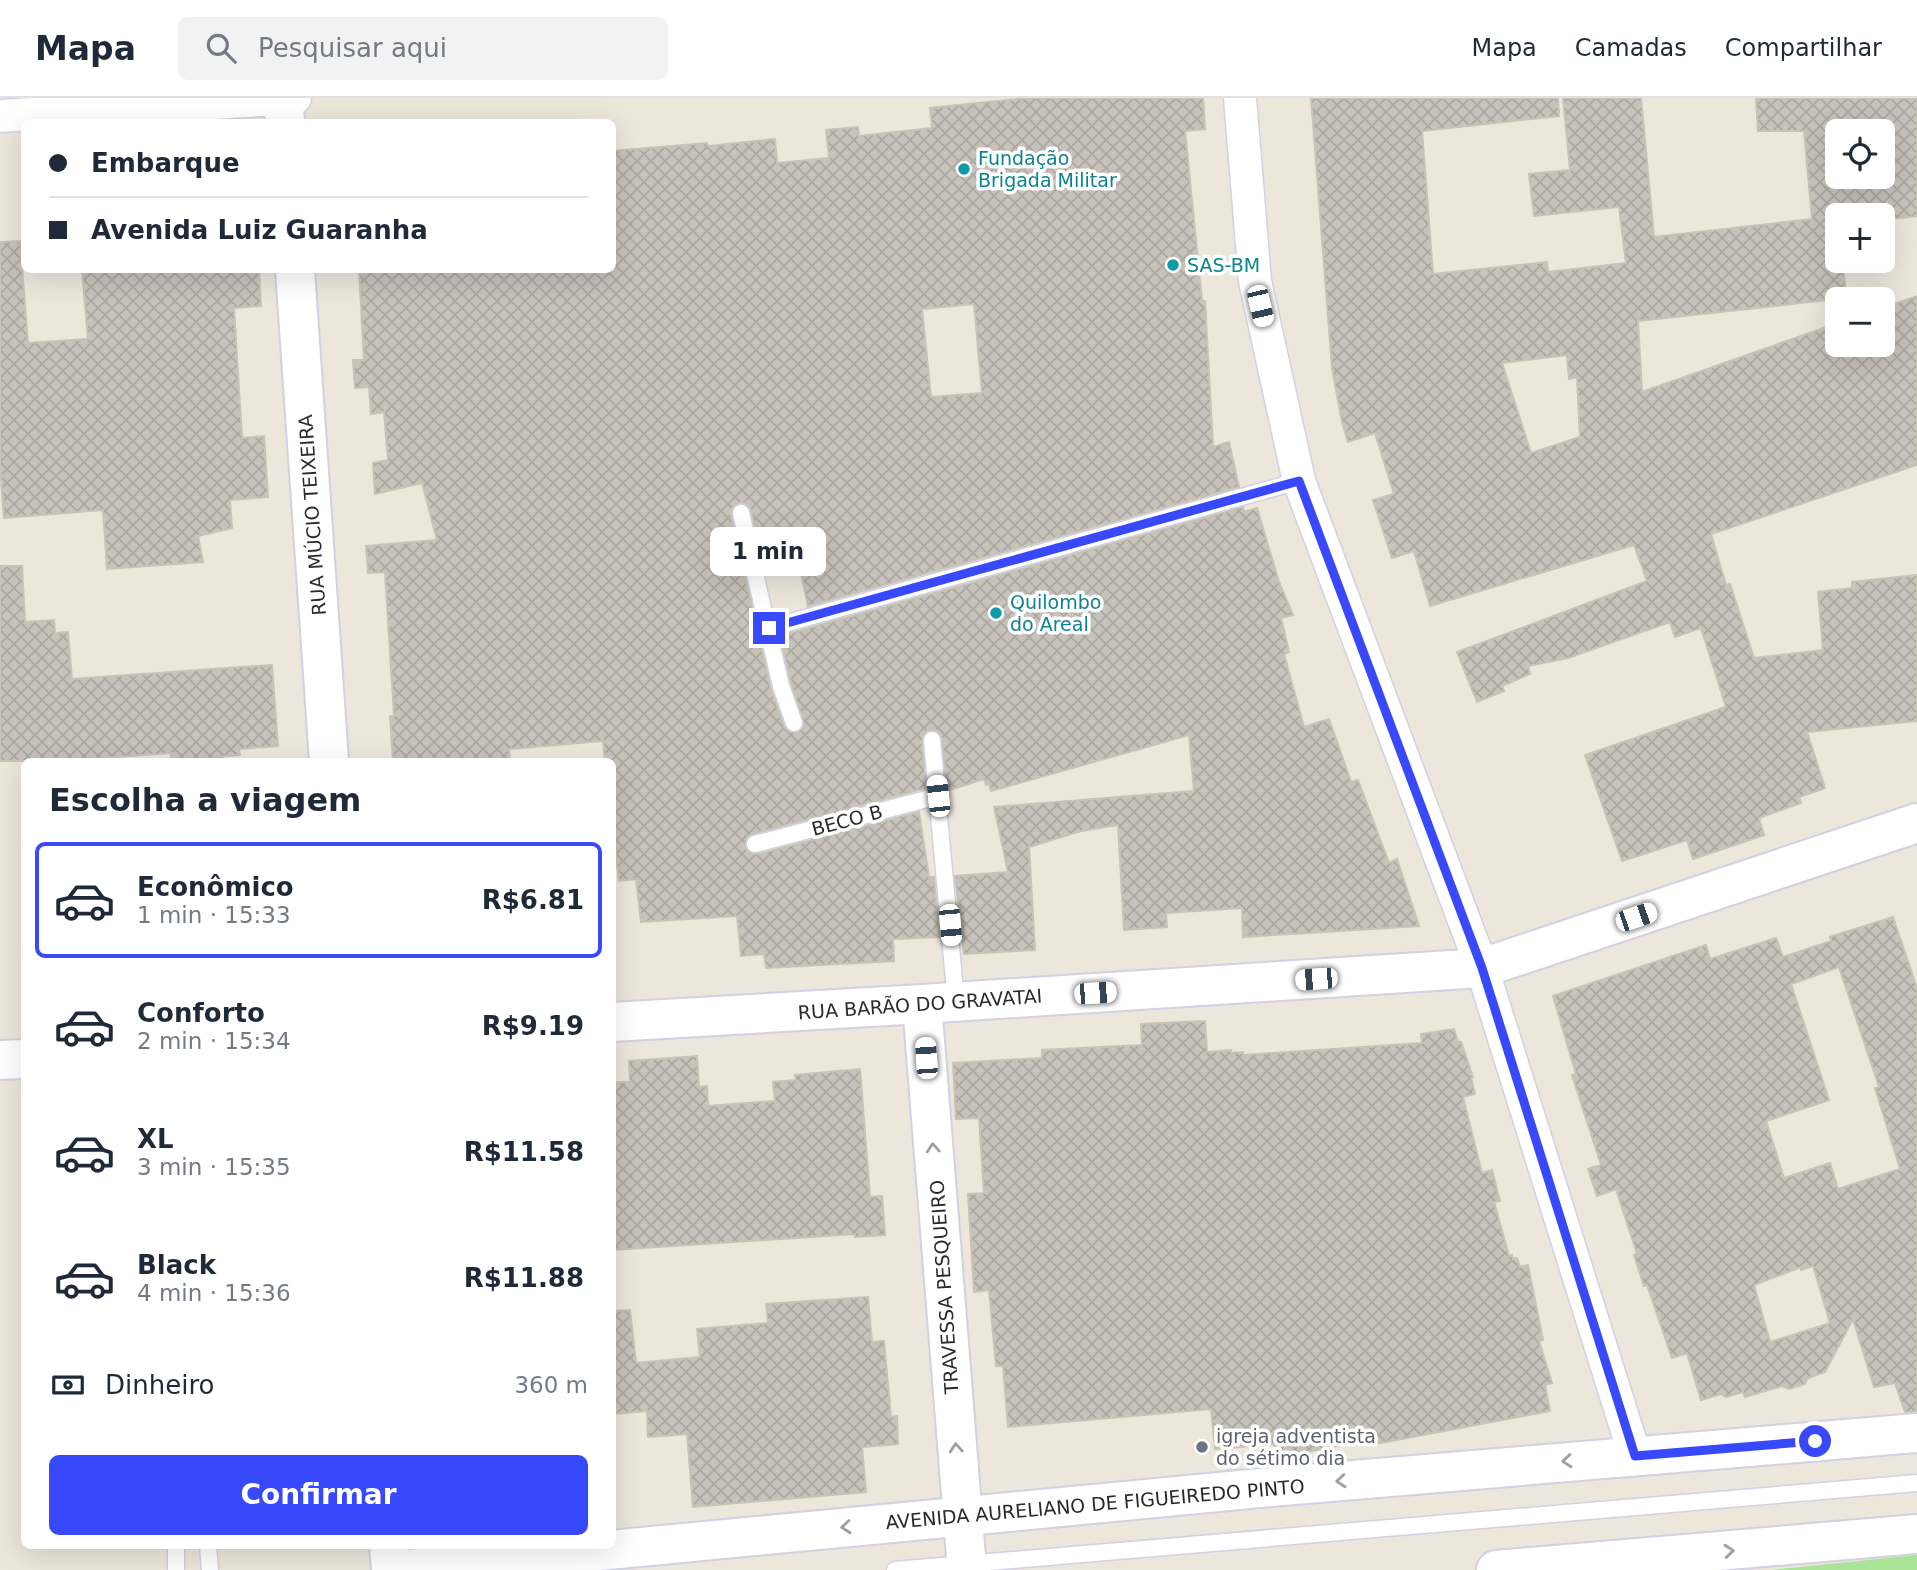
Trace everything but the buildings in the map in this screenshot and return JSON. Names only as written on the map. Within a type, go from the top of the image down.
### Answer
[{"type":"street","points":[[283,98],[285,119]]},
{"type":"street","points":[[0,116],[295,98]]},
{"type":"street","points":[[1240,98],[1255,281],[1299,481],[1482,968],[1635,1456]]},
{"type":"street","name":"RUA MÚCIO TEIXEIRA","points":[[295,273],[329,758]]},
{"type":"street","name":"RUA BARÃO DO GRAVATAI","points":[[616,1022],[1482,968],[1917,822]]},
{"type":"street","name":"TRAVESSA PESQUEIRO","points":[[939,1003],[961,1517],[967,1567]]},
{"type":"street","points":[[0,1060],[21,1059]]},
{"type":"street","name":"AVENIDA AURELIANO DE FIGUEIREDO PINTO","points":[[399,1570],[1268,1487],[1917,1433]]},
{"type":"street","points":[[1496,1570],[1663,1564],[1917,1534]]},
{"type":"street","points":[[389,1549],[391,1570]]},
{"type":"lane","points":[[769,628],[1299,481]]},
{"type":"lane","points":[[741,513],[781,686],[794,723]]},
{"type":"lane","points":[[932,740],[938,796],[939,1003]]},
{"type":"lane","name":"BECO B","points":[[755,844],[938,796]]},
{"type":"lane","points":[[895,1570],[967,1567],[1917,1483]]},
{"type":"lane","points":[[176,1549],[176,1570]]},
{"type":"lane","points":[[208,1549],[210,1570]]},
{"type":"green space","points":[[1917,1555],[1917,1570],[1771,1570]]},
{"type":"place","name":"Fundação Brigada Militar","points":[[964,169]]},
{"type":"place","name":"SAS-BM","points":[[1173,265]]},
{"type":"place","name":"Quilombo do Areal","points":[[996,613]]},
{"type":"place","name":"igreja adventista do sétimo dia","points":[[1202,1447]]},
{"type":"route","points":[[769,628],[1299,481],[1482,968],[1635,1456],[1815,1441]]}]
